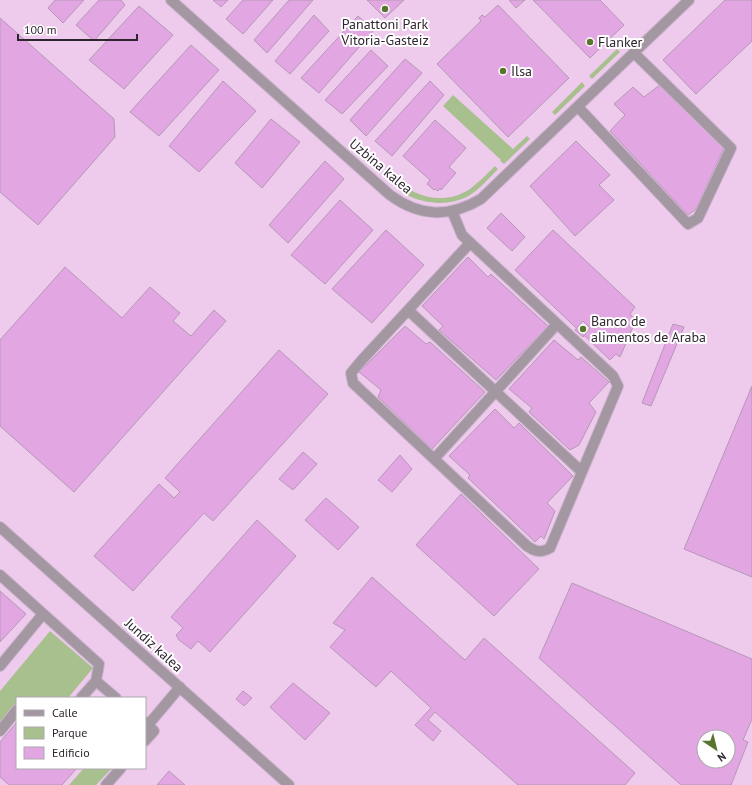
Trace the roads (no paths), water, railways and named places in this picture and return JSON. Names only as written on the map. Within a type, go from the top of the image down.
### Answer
[{"type":"street","name":"Uzbina kalea","points":[[171,0],[390,195],[404,204],[418,210],[440,213],[452,211],[481,199],[689,0]]},
{"type":"street","points":[[578,107],[688,224],[698,218],[731,148],[634,53]]},
{"type":"street","points":[[452,211],[462,235],[613,376],[618,386],[550,548],[542,552],[535,551],[527,546],[353,382],[352,378],[351,373],[361,361],[470,243]]},
{"type":"street","points":[[408,310],[582,472]]},
{"type":"street","points":[[434,459],[557,324]]},
{"type":"street","name":"Jundiz kalea","points":[[0,527],[289,785]]},
{"type":"street","points":[[0,575],[99,664],[96,681],[82,697]]},
{"type":"street","points":[[0,666],[43,614]]},
{"type":"street","points":[[96,681],[115,697]]},
{"type":"street","points":[[146,740],[154,731],[147,724],[180,687]]},
{"type":"street","points":[[0,731],[16,711]]},
{"type":"street","points":[[106,785],[120,769]]},
{"type":"place","name":"Panattoni Park Vitoria-Gasteiz","points":[[385,9]]},
{"type":"place","name":"Flanker","points":[[590,42]]},
{"type":"place","name":"Ilsa","points":[[503,71]]},
{"type":"place","name":"Banco de alimentos de Araba","points":[[583,329]]}]
